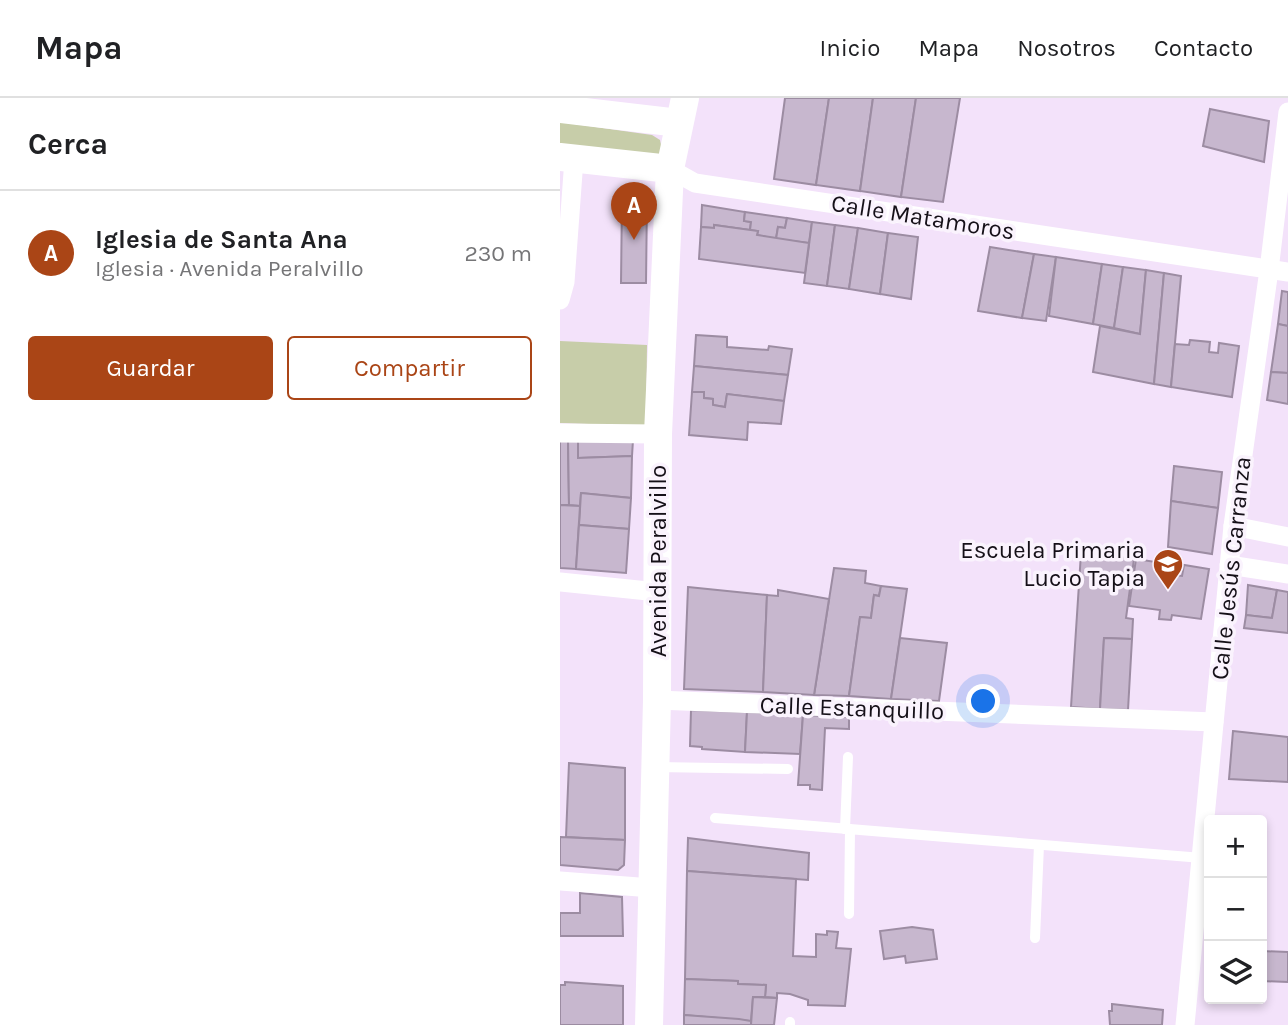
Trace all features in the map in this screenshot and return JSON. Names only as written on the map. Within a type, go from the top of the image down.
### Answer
[{"type":"street","points":[[560,109],[682,111]]},
{"type":"street","name":"Avenida Peralvillo","points":[[649,1025],[657,700],[658,434],[670,169],[682,111]]},
{"type":"street","name":"Calle Jesús Carranza","points":[[1185,1025],[1233,526],[1279,271],[1288,112]]},
{"type":"street","points":[[560,300],[565,282],[567,158]]},
{"type":"street","name":"Calle Matamoros","points":[[567,158],[670,169],[695,183],[1279,271]]},
{"type":"street","points":[[560,433],[658,434]]},
{"type":"street","points":[[1233,526],[1288,537]]},
{"type":"street","points":[[1229,565],[1288,574]]},
{"type":"street","points":[[560,582],[657,592]]},
{"type":"street","name":"Calle Estanquillo","points":[[657,700],[1214,722]]},
{"type":"street","points":[[560,881],[652,888]]},
{"type":"lane","points":[[848,757],[849,914]]},
{"type":"lane","points":[[655,767],[788,769]]},
{"type":"lane","points":[[715,818],[1202,858]]},
{"type":"lane","points":[[1035,939],[1039,845]]},
{"type":"green space","points":[[560,122],[652,135],[660,140],[662,150],[657,157],[560,146]]},
{"type":"green space","points":[[560,341],[647,345],[646,426],[560,423]]},
{"type":"building","points":[[785,98],[829,98],[816,185],[774,179]]},
{"type":"building","points":[[829,98],[873,98],[860,191],[816,185]]},
{"type":"building","points":[[873,98],[916,98],[901,197],[860,191]]},
{"type":"building","points":[[916,98],[960,98],[943,202],[901,197]]},
{"type":"building","points":[[1210,109],[1269,121],[1264,162],[1203,146]]},
{"type":"building","points":[[622,198],[647,198],[646,283],[621,283]]},
{"type":"building","points":[[702,205],[745,212],[744,221],[751,222],[750,230],[714,225],[714,228],[701,227]]},
{"type":"building","points":[[745,212],[787,218],[785,228],[778,227],[776,239],[757,235],[758,231],[750,230],[751,222],[744,221]]},
{"type":"building","points":[[787,218],[812,222],[809,243],[776,239],[778,227],[785,228]]},
{"type":"building","points":[[812,222],[835,225],[827,286],[804,283]]},
{"type":"building","points":[[714,225],[758,231],[757,235],[809,243],[805,273],[699,259],[701,227],[714,228]]},
{"type":"building","points":[[835,225],[858,228],[849,289],[827,286]]},
{"type":"building","points":[[858,228],[888,233],[880,294],[849,289]]},
{"type":"building","points":[[888,233],[918,237],[911,299],[880,294]]},
{"type":"building","points":[[990,247],[1034,254],[1022,318],[978,311]]},
{"type":"building","points":[[1034,254],[1056,257],[1046,321],[1022,318]]},
{"type":"building","points":[[1056,257],[1102,264],[1093,324],[1049,316]]},
{"type":"building","points":[[1102,264],[1123,267],[1114,328],[1093,324]]},
{"type":"building","points":[[1123,267],[1146,270],[1140,334],[1114,328]]},
{"type":"building","points":[[1146,270],[1164,273],[1154,384],[1093,372],[1100,326],[1140,334]]},
{"type":"building","points":[[1164,273],[1181,276],[1171,387],[1154,384]]},
{"type":"building","points":[[1282,291],[1288,292],[1288,326],[1278,324]]},
{"type":"building","points":[[1278,324],[1288,326],[1288,373],[1271,372]]},
{"type":"building","points":[[696,335],[727,337],[727,347],[768,350],[769,346],[792,349],[788,375],[694,366]]},
{"type":"building","points":[[1190,340],[1210,342],[1209,352],[1218,353],[1219,343],[1239,346],[1232,397],[1171,387],[1175,344],[1189,345]]},
{"type":"building","points":[[694,366],[788,375],[784,401],[727,394],[725,407],[713,405],[713,399],[704,398],[704,392],[692,392]]},
{"type":"building","points":[[1271,372],[1288,373],[1288,404],[1267,400]]},
{"type":"building","points":[[692,392],[704,392],[704,398],[713,399],[713,405],[725,407],[727,394],[784,401],[781,424],[748,422],[747,440],[689,435]]},
{"type":"building","points":[[633,440],[632,456],[578,458],[578,441]]},
{"type":"building","points":[[560,441],[568,441],[569,505],[560,505]]},
{"type":"building","points":[[568,441],[578,441],[578,458],[632,456],[631,498],[581,493],[580,506],[569,505]]},
{"type":"building","points":[[1174,466],[1222,472],[1218,508],[1171,501]]},
{"type":"building","points":[[581,493],[631,498],[629,529],[579,525]]},
{"type":"building","points":[[1171,501],[1218,508],[1212,554],[1168,547]]},
{"type":"building","points":[[560,505],[580,506],[576,569],[560,568]]},
{"type":"building","points":[[579,525],[629,529],[626,573],[576,569]]},
{"type":"building","points":[[1081,553],[1134,559],[1126,618],[1133,619],[1132,639],[1104,638],[1100,709],[1071,707]]},
{"type":"building","name":"Escuela Primaria Lucio Tapia","points":[[1136,559],[1175,565],[1173,575],[1182,576],[1184,565],[1209,569],[1201,619],[1172,615],[1171,620],[1159,619],[1160,610],[1129,606]]},
{"type":"building","points":[[834,568],[866,571],[865,583],[881,586],[879,596],[874,595],[871,618],[860,617],[849,696],[814,695]]},
{"type":"building","points":[[1248,585],[1277,590],[1272,618],[1246,615]]},
{"type":"building","points":[[881,586],[907,589],[891,699],[849,696],[860,617],[871,618],[874,595],[879,596]]},
{"type":"building","points":[[688,587],[767,595],[763,692],[684,689]]},
{"type":"building","points":[[778,590],[829,599],[814,695],[763,692],[767,595],[778,596]]},
{"type":"building","points":[[1277,590],[1288,592],[1288,633],[1244,628],[1246,615],[1272,618]]},
{"type":"building","points":[[900,638],[947,643],[939,701],[891,699]]},
{"type":"building","points":[[1104,638],[1132,639],[1128,710],[1100,709]]},
{"type":"building","points":[[691,710],[747,712],[745,752],[690,746]]},
{"type":"building","points":[[747,712],[803,715],[800,754],[745,752]]},
{"type":"building","points":[[803,715],[849,717],[849,729],[825,728],[822,790],[810,789],[810,785],[798,785]]},
{"type":"building","points":[[1233,731],[1288,737],[1288,782],[1229,779]]},
{"type":"building","points":[[569,763],[625,768],[625,840],[566,837]]},
{"type":"building","points":[[560,837],[625,840],[624,865],[618,870],[560,865]]},
{"type":"building","points":[[688,838],[809,853],[808,880],[687,871]]},
{"type":"building","points":[[687,871],[796,879],[793,956],[816,957],[816,934],[838,932],[836,948],[851,949],[845,1006],[808,1005],[808,1000],[790,994],[777,993],[777,998],[765,997],[766,985],[685,979]]},
{"type":"building","points":[[580,893],[622,897],[623,936],[560,936],[560,913],[580,913]]},
{"type":"building","points":[[912,927],[933,930],[937,959],[906,963],[905,956],[884,959],[880,931]]},
{"type":"building","points":[[1267,951],[1288,952],[1288,982],[1267,981]]},
{"type":"building","points":[[685,979],[766,985],[765,997],[753,997],[751,1021],[684,1015]]},
{"type":"building","points":[[565,982],[623,986],[623,1025],[560,1025],[560,985],[565,985]]},
{"type":"building","points":[[753,997],[777,998],[774,1025],[751,1025]]},
{"type":"building","points":[[1112,1004],[1163,1010],[1162,1025],[1110,1025],[1109,1011],[1112,1011]]},
{"type":"building","points":[[684,1015],[739,1019],[751,1021],[751,1025],[684,1025]]},
{"type":"place","name":"Iglesia de Santa Ana","points":[[634,240]]},
{"type":"place","name":"Escuela Primaria Lucio Tapia","points":[[1168,591]]}]
